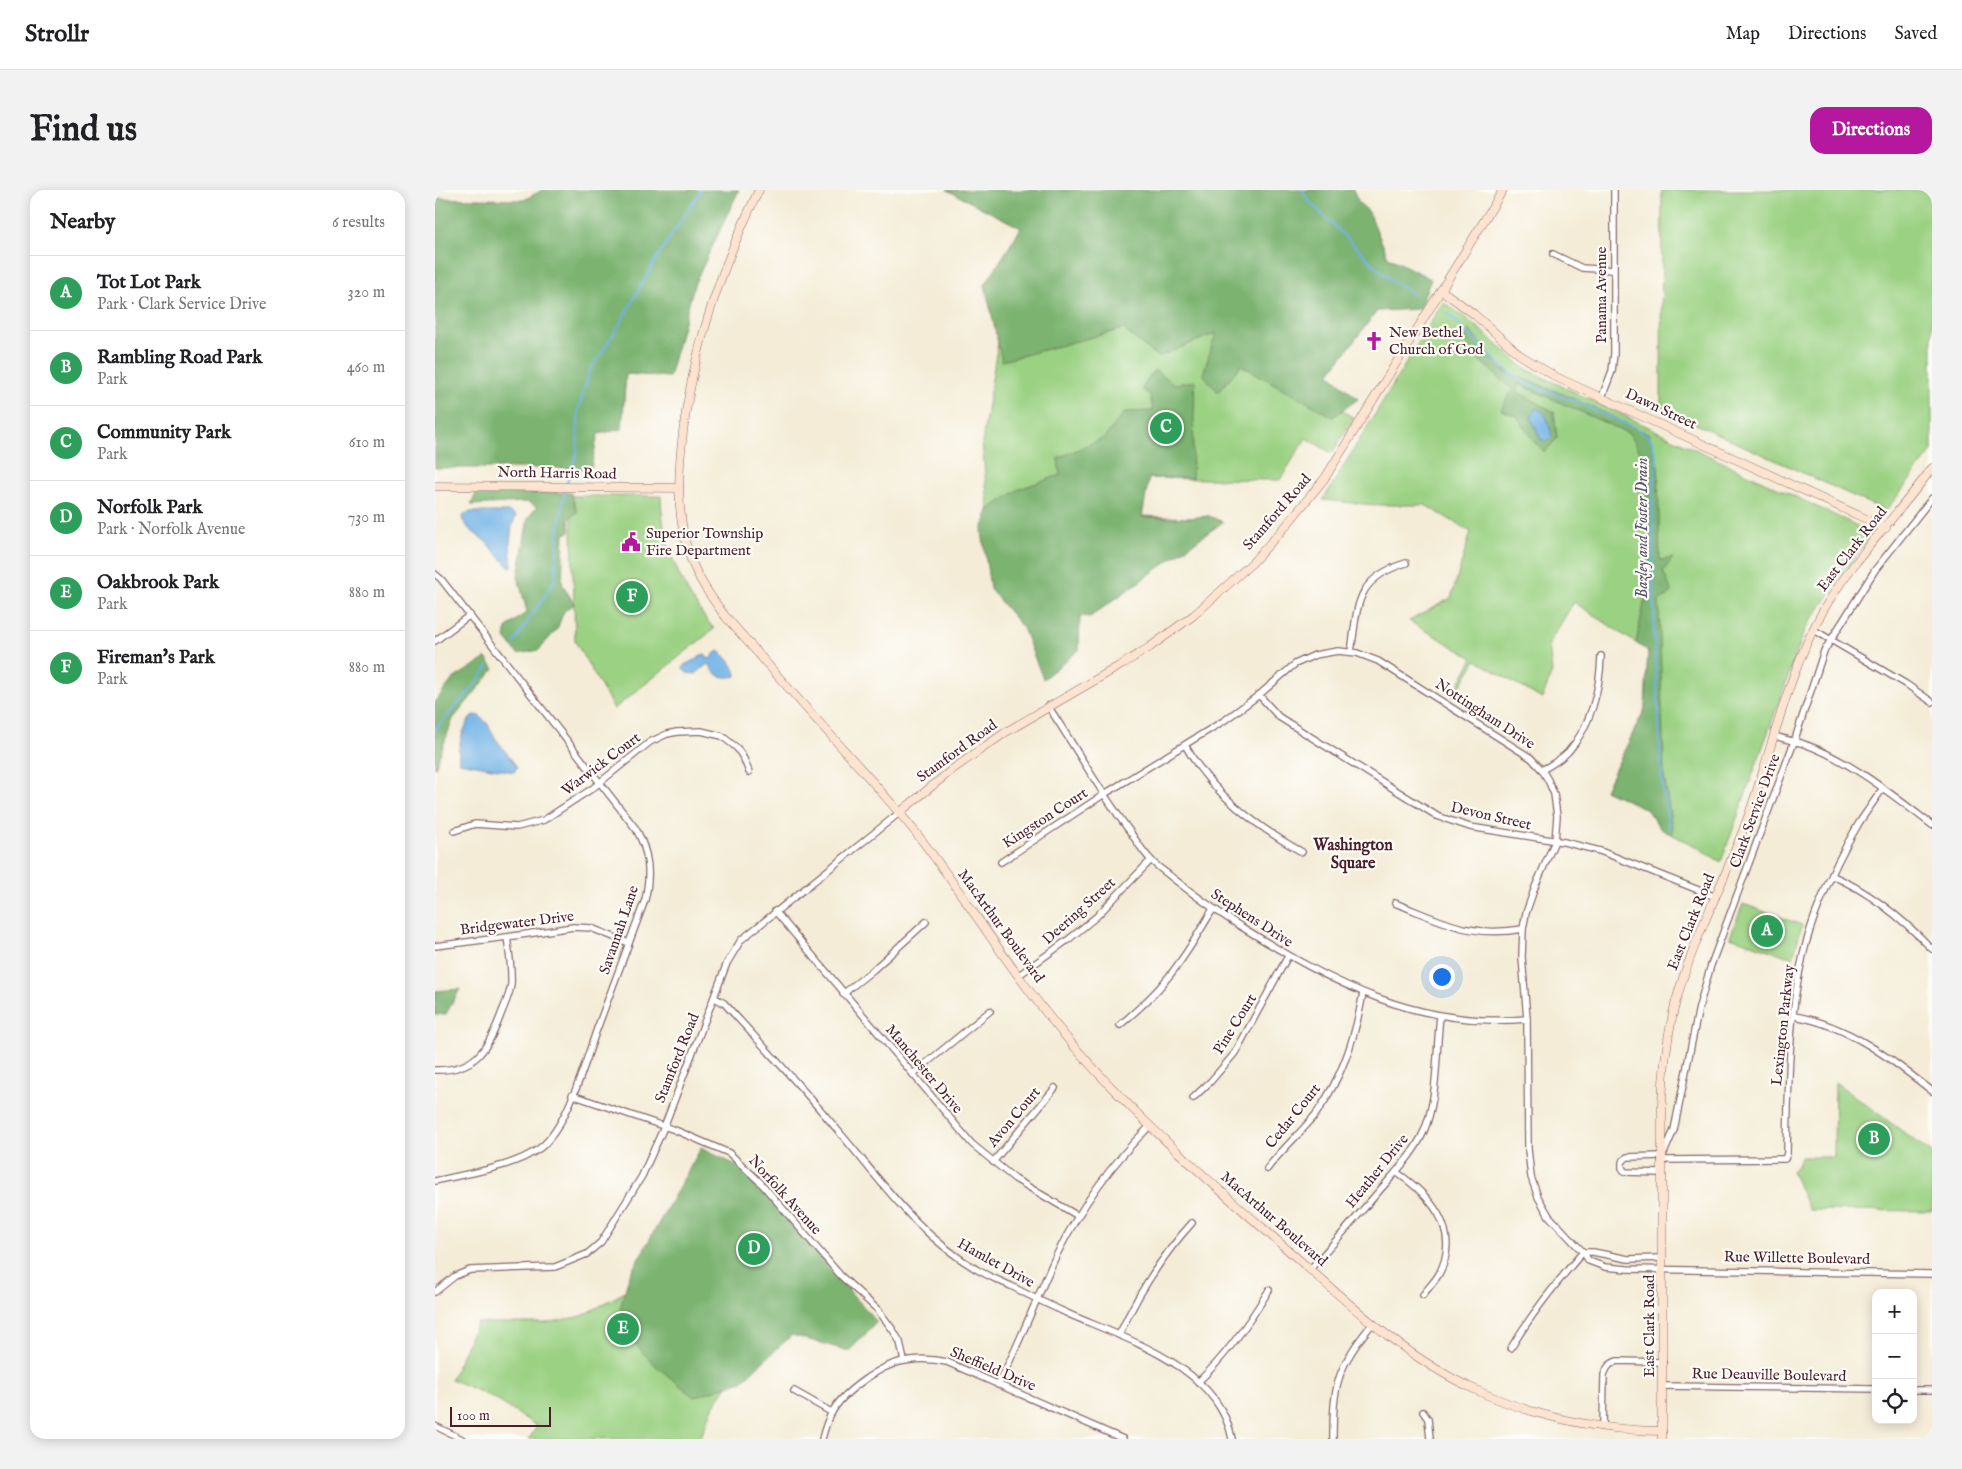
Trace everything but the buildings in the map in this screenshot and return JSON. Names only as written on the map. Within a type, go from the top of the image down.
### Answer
[{"type":"street","name":"MacArthur Boulevard","points":[[759,190],[726,262],[713,300],[697,355],[684,424],[679,488],[685,541],[698,575],[709,594],[725,616],[899,813],[924,844],[1047,1014],[1083,1057],[1149,1127],[1310,1269],[1373,1324],[1421,1360],[1476,1390],[1552,1418],[1663,1435]]},
{"type":"street","name":"Stamford Road","points":[[435,1292],[455,1276],[470,1270],[555,1267],[587,1254],[601,1242],[642,1176],[664,1127],[727,963],[741,940],[953,769],[1007,732],[1121,666],[1157,642],[1193,615],[1259,556],[1325,478],[1503,190]]},
{"type":"street","name":"Panama Avenue","points":[[1602,397],[1612,371],[1614,190]]},
{"type":"street","points":[[1553,254],[1581,268],[1613,270]]},
{"type":"street","name":"Dawn Street","points":[[1441,290],[1474,314],[1520,355],[1556,377],[1885,528]]},
{"type":"street","name":"East Clark Road","points":[[1663,1435],[1661,1158],[1663,1078],[1670,1029],[1683,977],[1748,816],[1797,669],[1814,630],[1838,588],[1932,468]]},
{"type":"street","name":"North Harris Road","points":[[435,486],[679,488]]},
{"type":"street","name":"Clark Service Drive","points":[[1661,1158],[1673,1130],[1699,1007],[1711,965],[1794,742],[1824,651],[1829,640],[1875,570],[1932,498]]},
{"type":"street","points":[[1351,652],[1355,614],[1360,598],[1370,582],[1380,574],[1406,564]]},
{"type":"street","name":"Savannah Lane","points":[[435,574],[470,615],[636,829],[643,840],[647,857],[649,886],[572,1095],[555,1132],[533,1152],[508,1163],[435,1181]]},
{"type":"street","points":[[435,641],[470,615]]},
{"type":"street","points":[[1814,630],[1906,684],[1932,702]]},
{"type":"street","name":"Nottingham Drive","points":[[1103,795],[1185,745],[1259,695],[1288,669],[1306,658],[1331,652],[1351,652],[1373,659],[1391,668],[1520,750],[1542,770],[1549,780],[1557,806],[1555,841],[1535,887],[1526,913],[1523,929],[1523,981],[1527,1019],[1528,1149],[1531,1177],[1538,1197],[1549,1216],[1583,1252],[1589,1262],[1605,1267],[1662,1270]]},
{"type":"street","points":[[1542,770],[1562,757],[1577,740],[1593,706],[1598,690],[1601,656]]},
{"type":"street","name":"Devon Street","points":[[1259,695],[1279,717],[1437,816],[1470,827],[1555,841],[1600,851],[1715,897]]},
{"type":"street","name":"Stephens Drive","points":[[1049,706],[1103,795],[1151,860],[1213,909],[1288,956],[1337,982],[1363,993],[1440,1016],[1497,1020],[1527,1019]]},
{"type":"street","name":"Warwick Court","points":[[453,831],[475,824],[517,827],[544,820],[599,782],[657,738],[667,734],[690,731],[711,733],[729,741],[737,748],[749,772]]},
{"type":"street","points":[[1775,736],[1800,743],[1832,757],[1883,788],[1932,825]]},
{"type":"street","points":[[1185,745],[1203,771],[1235,807],[1267,832],[1302,852]]},
{"type":"street","name":"Lexington Parkway","points":[[1661,1158],[1785,1159],[1787,1154],[1789,1065],[1797,986],[1805,948],[1819,906],[1833,876],[1859,823],[1883,788]]},
{"type":"street","name":"Kingston Court","points":[[1001,862],[1103,795]]},
{"type":"street","name":"Deering Street","points":[[1019,975],[1097,916],[1151,860]]},
{"type":"street","points":[[1833,876],[1885,906],[1932,949]]},
{"type":"street","points":[[1395,903],[1450,925],[1471,931],[1501,932],[1523,929]]},
{"type":"street","points":[[1120,1025],[1166,981],[1213,909]]},
{"type":"street","name":"Manchester Drive","points":[[775,911],[964,1136],[993,1162],[1015,1178],[1079,1216]]},
{"type":"street","points":[[843,994],[873,970],[926,922]]},
{"type":"street","name":"Bridgewater Drive","points":[[435,946],[573,927],[591,928],[629,943]]},
{"type":"street","points":[[435,1070],[449,1070],[472,1062],[487,1046],[511,986],[507,937]]},
{"type":"street","name":"Pine Court","points":[[1193,1098],[1211,1081],[1235,1053],[1288,956]]},
{"type":"street","name":"Cedar Court","points":[[1267,1169],[1315,1114],[1335,1085],[1347,1060],[1360,1013],[1363,993]]},
{"type":"street","name":"Hamlet Drive","points":[[715,998],[724,1003],[821,1110],[904,1210],[944,1248],[977,1270],[1037,1300],[1160,1354],[1182,1367],[1219,1405],[1232,1439]]},
{"type":"street","points":[[913,1074],[990,1010]]},
{"type":"street","name":"Heather Drive","points":[[1310,1269],[1396,1172],[1417,1144],[1429,1119],[1433,1098],[1440,1016]]},
{"type":"street","points":[[1794,1016],[1810,1019],[1852,1035],[1888,1057],[1932,1091]]},
{"type":"street","name":"Avon Court","points":[[993,1162],[1055,1088]]},
{"type":"street","name":"Norfolk Avenue","points":[[572,1095],[664,1127],[729,1153],[760,1182],[841,1276],[878,1310],[900,1342],[903,1361]]},
{"type":"street","points":[[998,1385],[1057,1256],[1079,1216],[1094,1191],[1115,1164],[1149,1127]]},
{"type":"street","points":[[1661,1158],[1627,1157],[1622,1162],[1622,1168],[1629,1172],[1661,1173]]},
{"type":"street","points":[[1396,1172],[1431,1202],[1441,1217],[1446,1233],[1446,1251],[1439,1273],[1423,1296]]},
{"type":"street","points":[[1119,1335],[1141,1291],[1156,1268],[1193,1223]]},
{"type":"street","points":[[1511,1348],[1529,1317],[1583,1252],[1593,1252],[1628,1259],[1662,1258]]},
{"type":"street","name":"Rue Willette Boulevard","points":[[1662,1270],[1932,1274]]},
{"type":"street","points":[[1198,1382],[1231,1346],[1269,1290]]},
{"type":"street","points":[[1333,1439],[1333,1408],[1342,1366],[1355,1345],[1373,1324]]},
{"type":"street","name":"Sheffield Drive","points":[[822,1439],[831,1412],[859,1384],[880,1370],[903,1361],[932,1359],[947,1362],[1123,1439]]},
{"type":"street","points":[[1603,1427],[1604,1375],[1606,1368],[1617,1361],[1663,1362]]},
{"type":"street","name":"Rue Deauville Boulevard","points":[[1663,1386],[1872,1389]]},
{"type":"street","points":[[1917,1390],[1932,1390]]},
{"type":"street","points":[[794,1391],[831,1412]]},
{"type":"street","points":[[1423,1412],[1428,1419],[1430,1439]]},
{"type":"street","points":[[435,1426],[462,1439]]},
{"type":"green space","points":[[542,190],[739,190],[694,285],[669,377],[626,374],[622,429],[598,434],[591,468],[435,468],[435,198],[524,200]]},
{"type":"green space","points":[[947,190],[1353,190],[1359,203],[1369,212],[1388,257],[1431,279],[1419,309],[1377,311],[1329,374],[1358,399],[1333,417],[1241,365],[1218,392],[1203,374],[1216,333],[1158,357],[1123,329],[1002,361],[985,285],[1021,228]]},
{"type":"green space","points":[[1662,190],[1932,190],[1932,451],[1886,511],[1661,408]]},
{"type":"green space","points":[[1027,214],[1354,418],[1332,453],[1306,438],[1280,480],[1137,478],[1120,515],[1191,518],[1209,516],[1044,644],[996,588],[982,443],[1007,284]]},
{"type":"green space","points":[[1443,302],[1474,324],[1524,368],[1872,533],[1805,630],[1721,862],[1697,847],[1661,829],[1646,809],[1605,790],[1645,709],[1648,651],[1574,602],[1549,643],[1552,672],[1542,699],[1476,660],[1454,697],[1452,696],[1473,658],[1409,621],[1451,598],[1471,532],[1425,505],[1375,505],[1323,500]]},
{"type":"green space","points":[[1469,330],[1502,370],[1577,400],[1649,434],[1658,465],[1660,560],[1673,558],[1663,571],[1672,592],[1659,601],[1664,777],[1673,835],[1661,829],[1646,809],[1605,790],[1645,709],[1648,651],[1636,643],[1649,578],[1644,459],[1630,434],[1519,384],[1518,392],[1554,412],[1557,438],[1545,452],[1534,442],[1517,416],[1501,410],[1512,389],[1480,361],[1464,341]]},
{"type":"green space","points":[[1154,370],[1175,384],[1195,381],[1192,478],[1149,478],[1142,517],[1191,518],[1209,516],[1223,522],[1090,617],[1080,616],[1079,650],[1043,679],[1023,628],[990,589],[982,531],[988,510],[1019,489],[1060,475],[1058,458],[1104,438],[1125,412],[1153,411],[1150,395],[1142,389]]},
{"type":"green space","points":[[477,491],[571,493],[577,512],[569,519],[570,532],[564,534],[562,583],[574,604],[564,611],[557,629],[539,650],[518,654],[505,638],[507,627],[527,612],[518,577],[528,518],[537,507],[527,502],[471,505]]},
{"type":"green space","points":[[571,496],[661,496],[665,533],[676,567],[692,599],[714,629],[614,709],[575,641]]},
{"type":"green space","points":[[486,658],[494,669],[453,719],[435,768],[435,702],[453,679]]},
{"type":"green space","points":[[1743,904],[1802,925],[1793,958],[1730,937]]},
{"type":"green space","points":[[460,989],[446,1014],[435,1015],[435,991]]},
{"type":"green space","points":[[1835,1082],[1932,1153],[1932,1211],[1809,1210],[1792,1171],[1799,1163],[1801,1157],[1834,1157]]},
{"type":"green space","points":[[701,1148],[740,1167],[877,1322],[849,1351],[792,1335],[742,1381],[694,1397],[655,1365],[616,1324],[629,1276]]},
{"type":"green space","points":[[632,1288],[791,1331],[728,1385],[714,1405],[700,1439],[529,1439],[537,1426],[492,1397],[451,1379],[477,1323],[546,1323],[582,1316]]},
{"type":"water","points":[[1536,408],[1547,419],[1552,437],[1549,440],[1541,440],[1531,417]]},
{"type":"water","points":[[469,512],[509,512],[516,516],[512,526],[510,544],[512,566],[509,567],[485,541],[469,529],[462,519],[464,514]]},
{"type":"water","points":[[719,651],[730,662],[736,676],[720,676],[711,668],[710,664],[706,665],[696,674],[687,673],[683,669],[684,665],[699,658],[701,655],[705,654],[708,659]]},
{"type":"water","points":[[473,715],[480,716],[487,723],[496,739],[517,767],[514,772],[459,762],[461,737]]},
{"type":"waterway","points":[[566,486],[577,452],[578,411],[590,370],[615,332],[656,259],[701,190]]},
{"type":"waterway","name":"Bazley and Foster Drain","points":[[1303,190],[1307,199],[1375,266],[1392,281],[1417,296]]},
{"type":"waterway","name":"Bazley and Foster Drain","points":[[1447,313],[1504,368],[1525,383],[1581,403],[1635,427],[1650,437],[1657,459],[1653,496],[1654,635],[1662,779],[1669,829]]},
{"type":"waterway","points":[[514,643],[555,580],[558,534],[565,491]]},
{"type":"waterway","points":[[435,730],[474,686],[488,666]]},
{"type":"place","name":"New Bethel Church of God","points":[[1374,341]]},
{"type":"place","name":"Community Park","points":[[1166,428]]},
{"type":"place","name":"Superior Township Fire Department","points":[[631,542]]},
{"type":"place","name":"Fireman's Park","points":[[632,597]]},
{"type":"place","name":"Tot Lot Park","points":[[1767,931]]},
{"type":"place","name":"Rambling Road Park","points":[[1874,1139]]},
{"type":"place","name":"Norfolk Park","points":[[754,1249]]},
{"type":"place","name":"Oakbrook Park","points":[[623,1329]]},
{"type":"district","name":"Washington Square","points":[[1353,855]]}]
